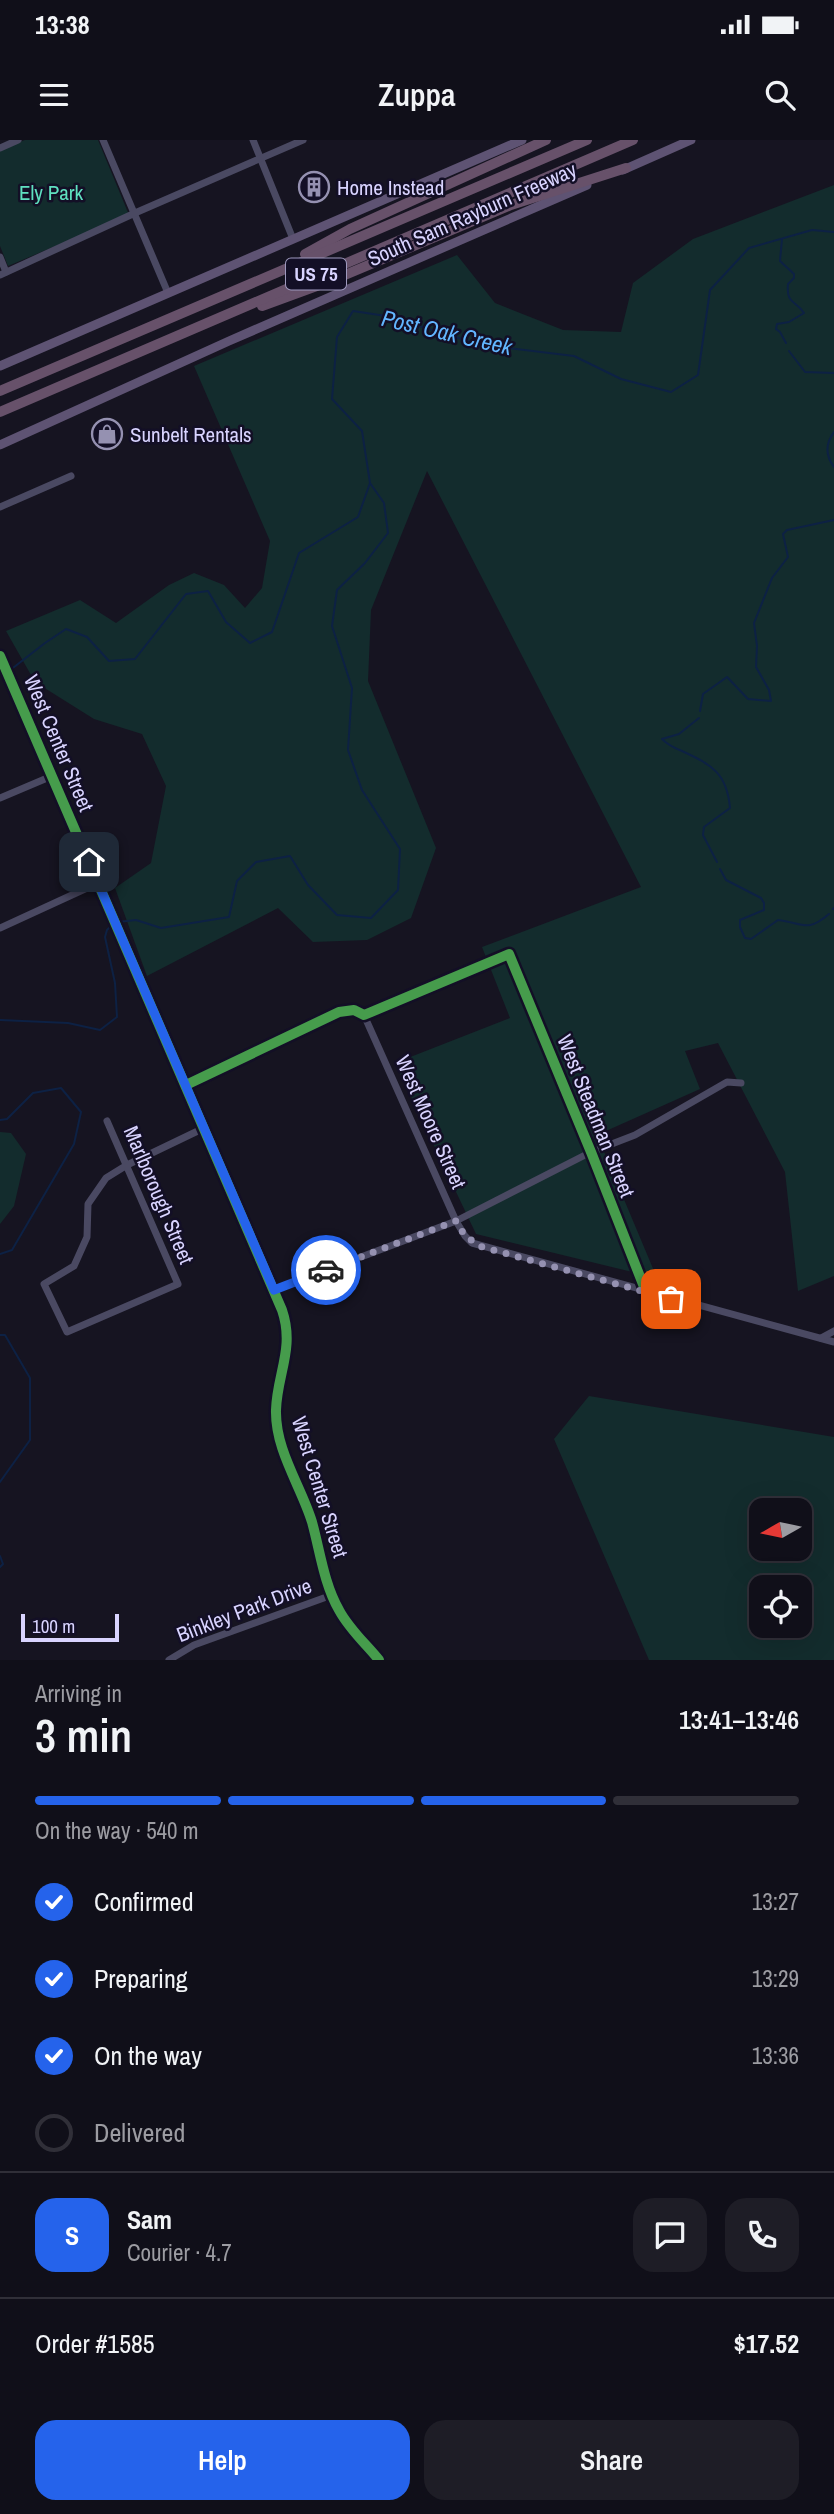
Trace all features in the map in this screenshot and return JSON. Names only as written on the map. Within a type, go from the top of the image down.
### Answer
[{"type":"highway","points":[[245,286],[350,229],[546,140]]},
{"type":"highway","name":"South Sam Rayburn Freeway","points":[[0,391],[587,140]]},
{"type":"highway","name":"South Sam Rayburn Freeway","points":[[0,412],[633,140]]},
{"type":"highway","points":[[193,330],[333,280],[511,205],[626,168]]},
{"type":"main road","points":[[0,366],[522,140]]},
{"type":"main road","name":"South Sam Rayburn Freeway","points":[[0,445],[691,140]]},
{"type":"street","points":[[0,148],[18,140]]},
{"type":"street","points":[[103,140],[168,293]]},
{"type":"street","points":[[253,140],[293,239]]},
{"type":"street","points":[[0,257],[3,274],[303,140]]},
{"type":"street","points":[[0,507],[71,476]]},
{"type":"street","name":"West Center Street","points":[[1,659],[287,1324],[288,1345],[276,1409],[278,1430],[311,1520],[332,1595],[349,1625],[380,1660]]},
{"type":"street","points":[[0,798],[52,776]]},
{"type":"street","points":[[0,928],[98,883]]},
{"type":"street","name":"West Steadman Street","points":[[364,1014],[509,954],[646,1292]]},
{"type":"street","points":[[186,1085],[339,1012],[354,1010],[364,1014]]},
{"type":"street","name":"West Moore Street","points":[[364,1014],[465,1236],[482,1247],[834,1342]]},
{"type":"street","points":[[274,1290],[456,1221],[591,1152],[635,1135],[727,1082],[741,1083]]},
{"type":"street","name":"Marlborough Street","points":[[107,1121],[127,1165],[178,1284],[67,1332],[44,1284],[74,1266],[87,1237],[88,1204],[106,1178],[127,1165]]},
{"type":"street","points":[[127,1165],[204,1128]]},
{"type":"street","points":[[820,1338],[834,1331]]},
{"type":"street","name":"Binkley Park Drive","points":[[169,1660],[194,1645],[332,1595]]},
{"type":"green space","name":"Ely Park","points":[[25,140],[98,140],[129,215],[8,266],[0,246],[0,150]]},
{"type":"green space","points":[[834,185],[834,1276],[798,1291],[785,1172],[718,1043],[685,1051],[700,1089],[597,1135],[657,1278],[476,1234],[395,1063],[510,1018],[482,947],[641,887],[427,471],[371,610],[368,681],[436,848],[411,918],[367,940],[313,942],[278,908],[147,976],[115,888],[151,863],[166,786],[142,734],[94,719],[35,682],[6,631],[80,600],[116,623],[169,585],[194,573],[224,585],[245,608],[262,588],[270,541],[194,366],[457,255],[495,303],[563,330],[621,332],[633,283],[693,239]]},
{"type":"green space","points":[[0,1132],[11,1133],[26,1154],[14,1206],[0,1224]]},
{"type":"green space","points":[[589,1396],[834,1437],[834,1660],[649,1660],[554,1439]]},
{"type":"waterway","name":"Post Oak Creek","points":[[9,671],[66,629],[87,637],[109,661],[135,659],[186,594],[208,591],[226,622],[250,643],[272,632],[299,553],[358,517],[370,483],[362,431],[332,399],[337,337],[353,311],[386,316],[482,345],[574,356],[621,379],[671,392],[698,375],[710,290],[749,248],[812,230],[834,232]]},
{"type":"waterway","points":[[782,239],[780,261],[794,274],[788,284],[789,296],[804,313],[789,322],[777,324],[776,329],[786,343]]},
{"type":"waterway","points":[[789,351],[805,372],[834,373]]},
{"type":"waterway","points":[[834,432],[827,450],[834,467]]},
{"type":"waterway","points":[[118,922],[136,920],[161,928],[229,917],[237,881],[256,862],[290,856],[308,885],[337,915],[371,918],[398,890],[400,849],[362,790],[348,750],[352,688],[332,626],[337,590],[365,563],[388,533],[384,503],[370,483]]},
{"type":"waterway","points":[[700,711],[703,694],[727,677],[748,699],[771,701],[769,690],[756,667],[754,623],[772,578],[788,557],[783,534],[787,530],[834,520]]},
{"type":"waterway","points":[[699,718],[679,734],[662,739],[710,766],[725,786],[730,808],[704,827],[703,835],[717,862]]},
{"type":"waterway","points":[[720,869],[726,880],[761,898],[764,903],[764,910],[740,920],[745,938],[751,939],[778,920],[810,925],[829,914]]},
{"type":"waterway","points":[[0,1020],[68,1023],[100,1030],[117,1017],[115,983],[105,937],[113,924]]},
{"type":"waterway","points":[[0,1120],[7,1119],[33,1093],[61,1088],[81,1112],[74,1144],[12,1250],[0,1254]]},
{"type":"waterway","points":[[0,1335],[5,1335],[30,1378],[30,1440],[0,1482]]},
{"type":"waterway","points":[[0,1556],[3,1564],[0,1567]]},
{"type":"cycle path","points":[[0,656],[282,1310],[287,1337],[276,1410],[284,1454],[312,1522],[334,1600],[348,1624],[379,1660]]},
{"type":"cycle path","points":[[186,1085],[339,1012],[354,1010],[364,1015],[509,954],[646,1292]]},
{"type":"way so far","points":[[326,1270],[456,1221],[472,1243],[482,1247],[671,1299]]},
{"type":"place","name":"Home Instead","points":[[314,187]]},
{"type":"place","name":"Sunbelt Rentals","points":[[107,434]]},
{"type":"route","points":[[89,862],[274,1290],[326,1270]]}]
